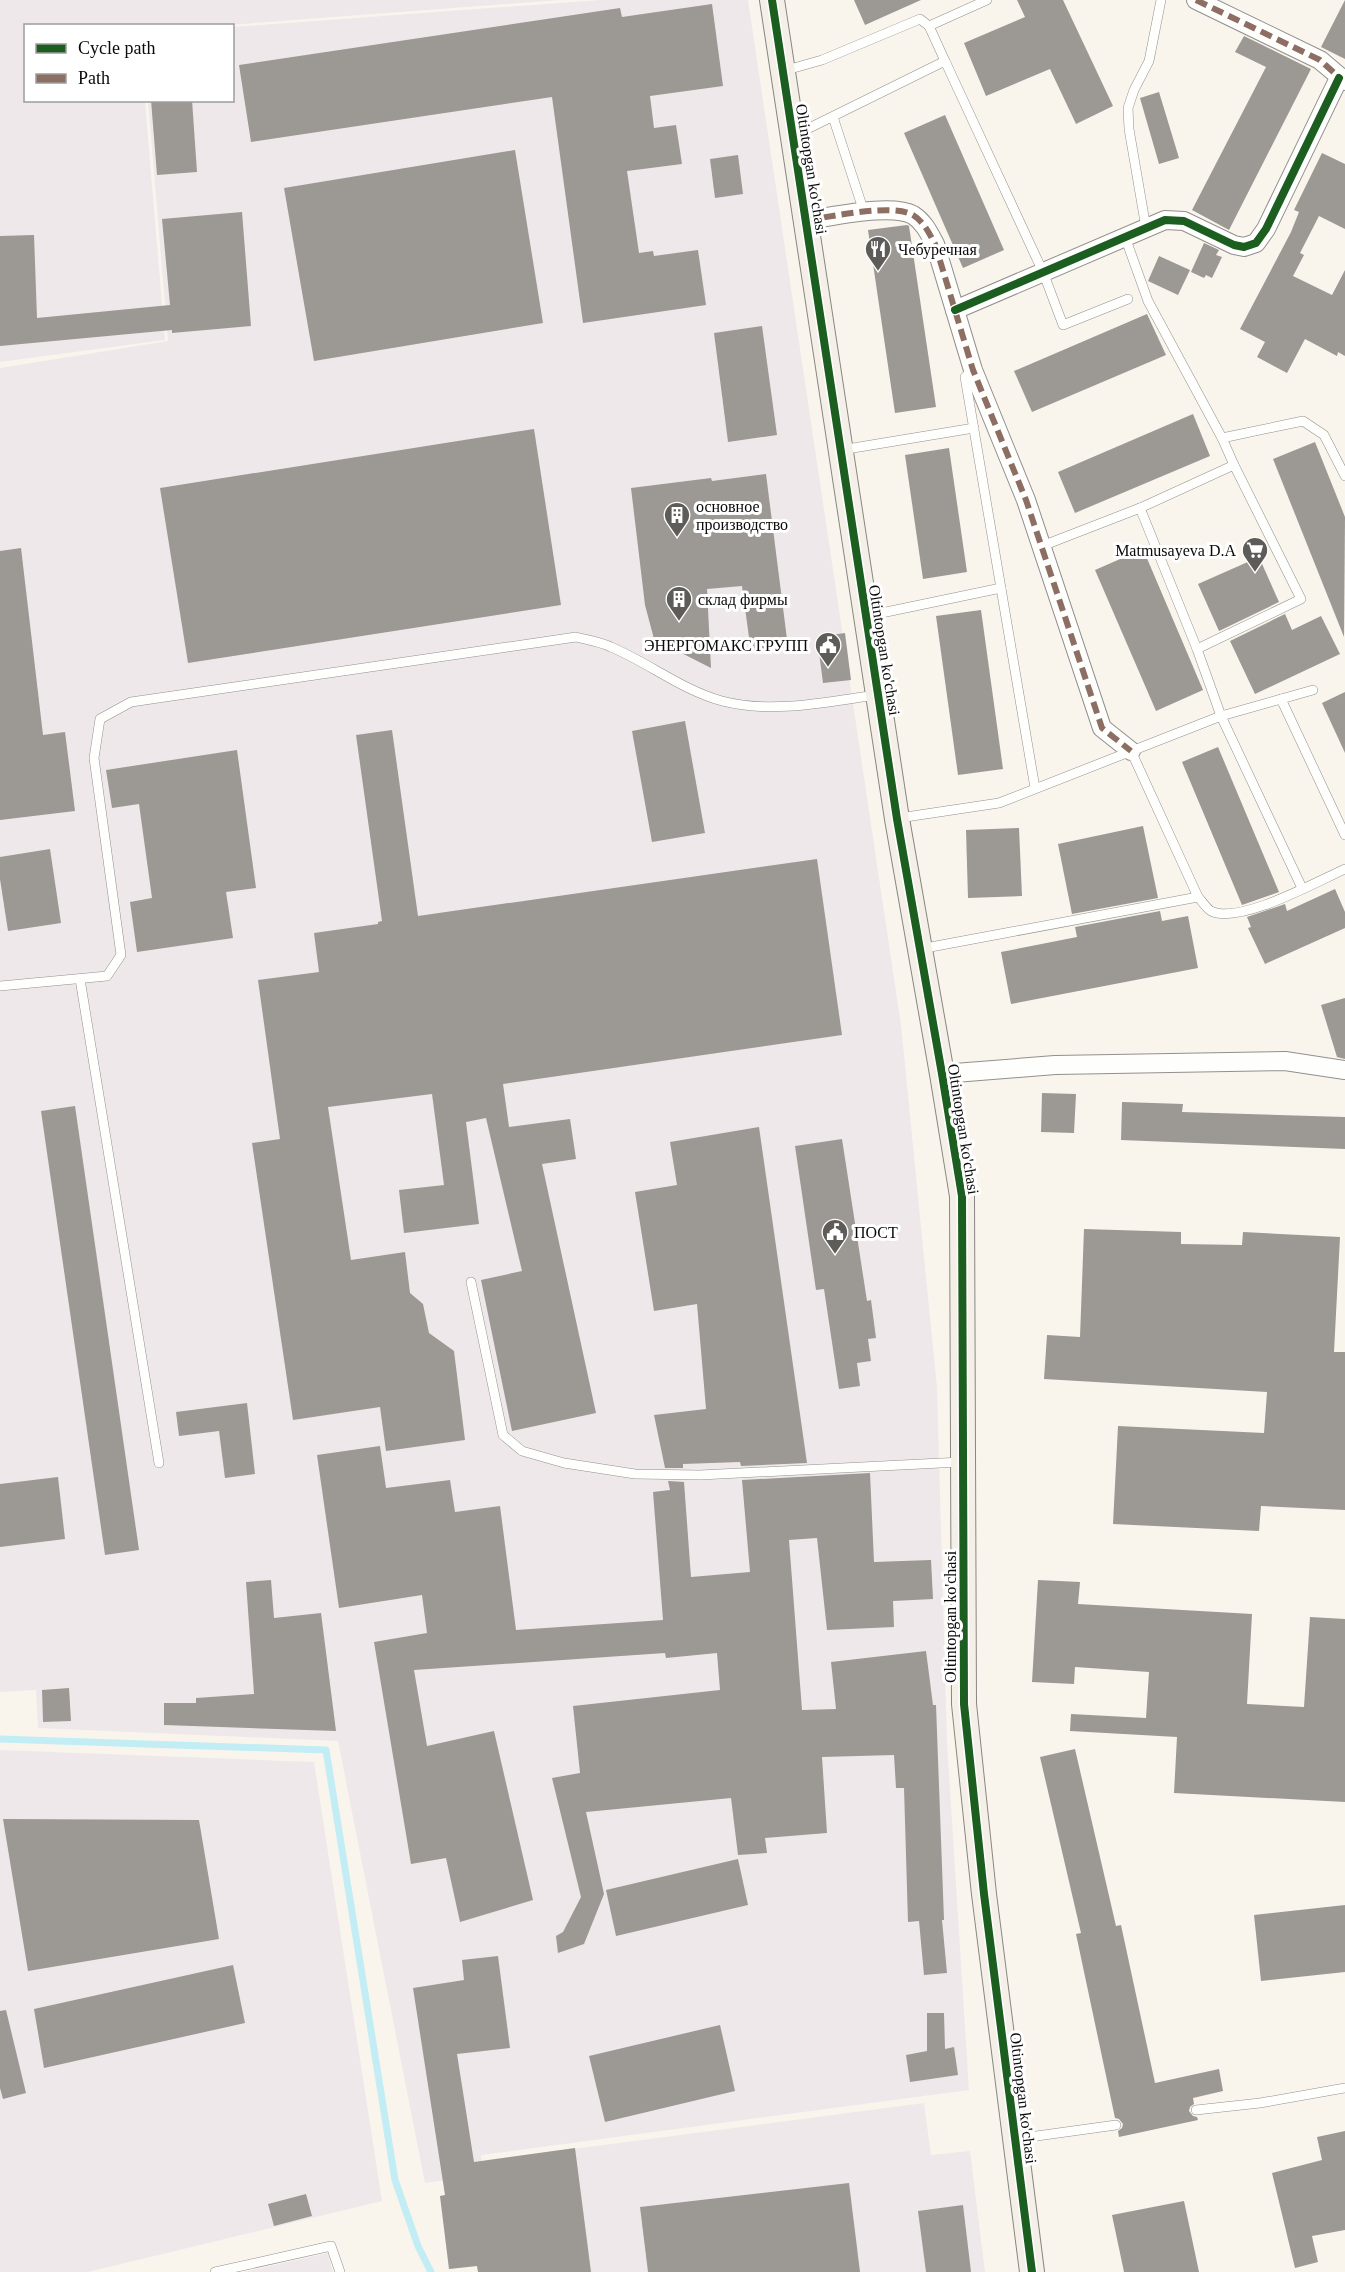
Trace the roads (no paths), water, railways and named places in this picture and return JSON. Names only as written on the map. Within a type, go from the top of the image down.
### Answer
[{"type":"street","name":"Oltintopgan ko'chasi","points":[[772,0],[897,819],[962,1196],[964,1704],[984,1894],[1032,2272]]},
{"type":"street","points":[[955,310],[1165,219],[1184,221],[1244,248],[1256,243],[1266,229],[1342,80],[1320,60],[1196,0]]},
{"type":"street","points":[[806,220],[893,209],[912,215],[927,227],[935,244],[973,370],[1026,500],[1102,728],[1131,751]]},
{"type":"street","points":[[942,1074],[1055,1065],[1285,1060],[1345,1070]]},
{"type":"lane","points":[[928,26],[987,0]]},
{"type":"lane","points":[[1146,228],[1129,129],[1128,108],[1134,90],[1149,61],[1161,0]]},
{"type":"lane","points":[[783,71],[822,60],[920,19],[928,26],[945,62],[1043,272],[1063,325],[1128,299]]},
{"type":"lane","points":[[793,137],[945,62]]},
{"type":"lane","points":[[833,117],[864,213]]},
{"type":"lane","points":[[1125,237],[1148,301],[1222,438],[1301,599],[1197,649]]},
{"type":"lane","points":[[973,370],[965,377],[1035,788]]},
{"type":"lane","points":[[1222,438],[1303,421],[1324,435],[1345,476]]},
{"type":"lane","points":[[841,450],[974,428]]},
{"type":"lane","points":[[1042,546],[1140,508],[1234,465]]},
{"type":"lane","points":[[1140,508],[1197,649],[1221,716],[1302,888]]},
{"type":"lane","points":[[867,615],[1001,588]]},
{"type":"lane","points":[[0,986],[107,976],[121,954],[94,758],[100,719],[131,702],[576,637],[611,646],[674,681],[721,701],[753,706],[793,706],[879,694]]},
{"type":"lane","points":[[897,819],[999,802],[1221,716],[1313,690]]},
{"type":"lane","points":[[1281,699],[1345,835]]},
{"type":"lane","points":[[1131,751],[1198,897],[1210,910],[1230,915],[1251,910],[1345,869]]},
{"type":"lane","points":[[920,949],[1198,897]]},
{"type":"lane","points":[[80,980],[159,1464]]},
{"type":"lane","points":[[471,1282],[503,1435],[522,1451],[564,1463],[635,1474],[700,1475],[963,1462]]},
{"type":"lane","points":[[1196,2110],[1260,2103],[1345,2088]]},
{"type":"lane","points":[[1015,2139],[1116,2125]]},
{"type":"lane","points":[[215,2272],[331,2247],[340,2272]]},
{"type":"waterway","points":[[0,1739],[326,1750],[395,2180],[418,2246],[431,2272]]},
{"type":"place","name":"Чебуречная","points":[[878,272]]},
{"type":"place","name":"основное производство","points":[[677,538]]},
{"type":"place","name":"Matmusayeva D.A","points":[[1255,573]]},
{"type":"place","name":"склад фирмы","points":[[679,622]]},
{"type":"place","name":"ЭНЕРГОМАКС ГРУПП","points":[[828,668]]},
{"type":"place","name":"ПОСТ","points":[[835,1255]]}]
